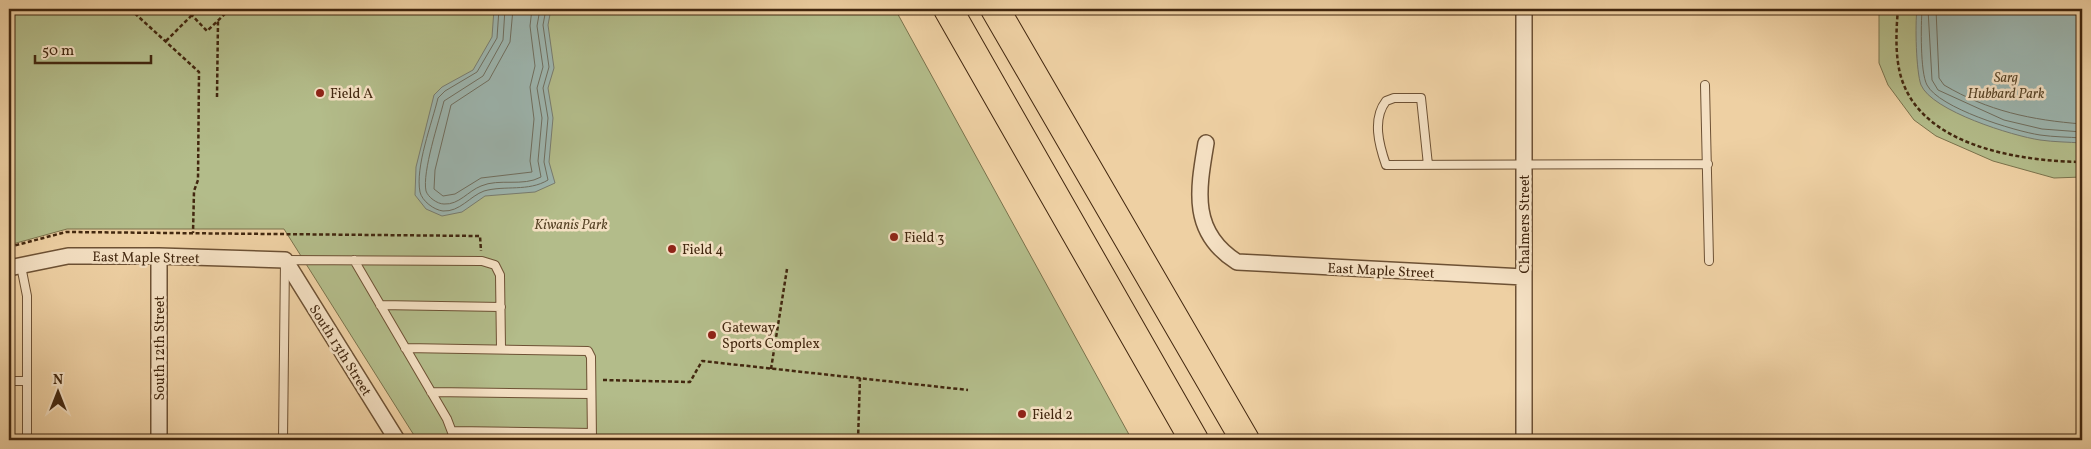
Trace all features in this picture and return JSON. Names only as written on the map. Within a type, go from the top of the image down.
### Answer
[{"type":"highway","points":[[937,9],[1050,187]]},
{"type":"highway","points":[[948,9],[1194,440]]},
{"type":"highway","points":[[995,9],[1245,440]]},
{"type":"street","name":"Chalmers Street","points":[[1524,9],[1524,440]]},
{"type":"street","name":"East Maple Street","points":[[1206,142],[1198,191],[1202,218],[1214,242],[1227,256],[1237,262],[1524,277]]},
{"type":"street","name":"East Maple Street","points":[[15,267],[68,256],[159,256],[285,260]]},
{"type":"street","name":"South 12th Street","points":[[159,256],[159,440]]},
{"type":"street","name":"South 13th Street","points":[[285,260],[397,440]]},
{"type":"lane","points":[[1705,85],[1709,261]]},
{"type":"lane","points":[[1428,165],[1421,98],[1394,98],[1386,101],[1378,117],[1380,146],[1386,165],[1428,165],[1524,164],[1708,164]]},
{"type":"lane","points":[[283,440],[285,260],[482,262],[495,265],[500,275],[501,348]]},
{"type":"lane","points":[[354,260],[431,392],[455,440]]},
{"type":"lane","points":[[15,267],[27,296],[27,440]]},
{"type":"lane","points":[[380,306],[500,307]]},
{"type":"lane","points":[[405,348],[501,348],[588,351],[590,357],[592,437],[452,431]]},
{"type":"lane","points":[[9,381],[27,381]]},
{"type":"lane","points":[[431,392],[591,394]]},
{"type":"path","points":[[130,9],[200,72],[198,180],[194,191],[193,233]]},
{"type":"path","points":[[186,9],[207,31],[230,9]]},
{"type":"path","points":[[1898,9],[1896,38],[1901,77],[1918,109],[1940,128],[1976,145],[2008,156],[2050,162],[2082,162]]},
{"type":"path","points":[[166,41],[192,15]]},
{"type":"path","points":[[217,97],[218,21]]},
{"type":"path","points":[[9,247],[66,232],[480,236],[482,262]]},
{"type":"path","points":[[771,368],[787,269]]},
{"type":"path","points":[[591,380],[690,382],[702,361],[968,390]]},
{"type":"path","points":[[858,440],[860,378]]},
{"type":"green space","name":"Kiwanis Park","points":[[9,9],[895,9],[1132,440],[417,440],[284,229],[67,229],[9,245]]},
{"type":"green space","name":"Sarg Hubbard Park","points":[[1879,9],[2082,9],[2082,177],[2054,178],[1993,161],[1936,136],[1914,120],[1888,85],[1879,63]]},
{"type":"water","points":[[494,9],[551,9],[548,25],[554,68],[548,88],[553,118],[549,162],[555,183],[535,192],[485,196],[462,212],[442,216],[426,209],[415,195],[416,167],[434,95],[442,87],[473,70],[492,37]]},
{"type":"water","name":"Sarg Hubbard Park","points":[[1917,9],[2082,9],[2082,143],[2028,138],[1993,128],[1956,113],[1928,95],[1921,85],[1919,78],[1916,36]]},
{"type":"place","name":"Field A","points":[[320,93]]},
{"type":"place","name":"Field 3","points":[[894,237]]},
{"type":"place","name":"Field 4","points":[[672,249]]},
{"type":"place","name":"Gateway Sports Complex","points":[[712,335]]},
{"type":"place","name":"Field 2","points":[[1022,414]]}]
